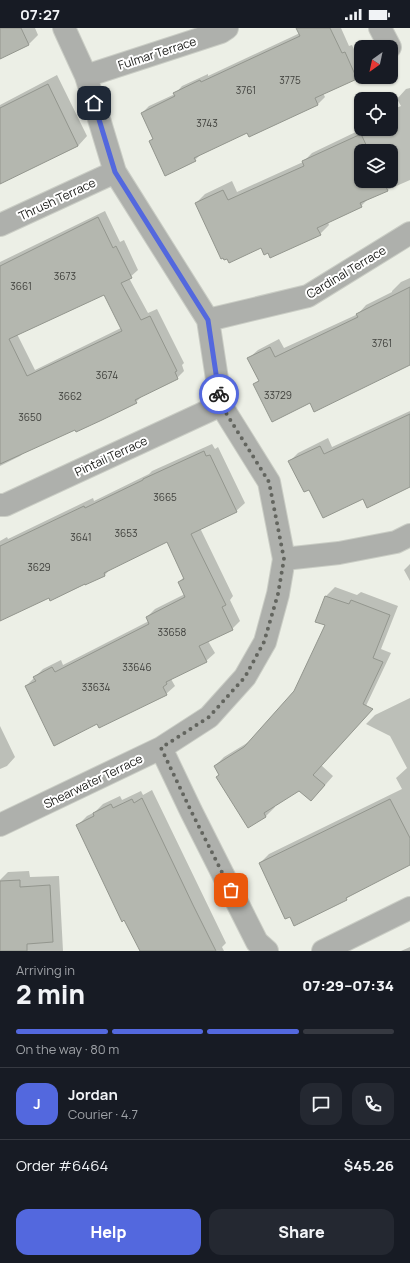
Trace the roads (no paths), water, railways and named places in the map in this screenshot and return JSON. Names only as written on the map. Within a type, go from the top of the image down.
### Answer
[{"type":"street","name":"Shearwater Terrace","points":[[0,825],[161,748],[209,717],[245,677],[264,642],[278,594],[284,559],[269,482],[221,405],[208,320],[115,172],[86,76],[64,28]]},
{"type":"street","name":"Fulmar Terrace","points":[[86,76],[221,32],[227,28]]},
{"type":"street","points":[[380,28],[386,40]]},
{"type":"street","name":"Thrush Terrace","points":[[0,225],[115,172]]},
{"type":"street","name":"Cardinal Terrace","points":[[208,320],[308,296],[410,233]]},
{"type":"street","name":"Pintail Terrace","points":[[0,505],[5,505],[221,405]]},
{"type":"street","points":[[284,559],[339,553],[396,542],[410,535]]},
{"type":"street","points":[[161,748],[257,942],[267,951]]},
{"type":"street","points":[[324,951],[410,908]]}]
